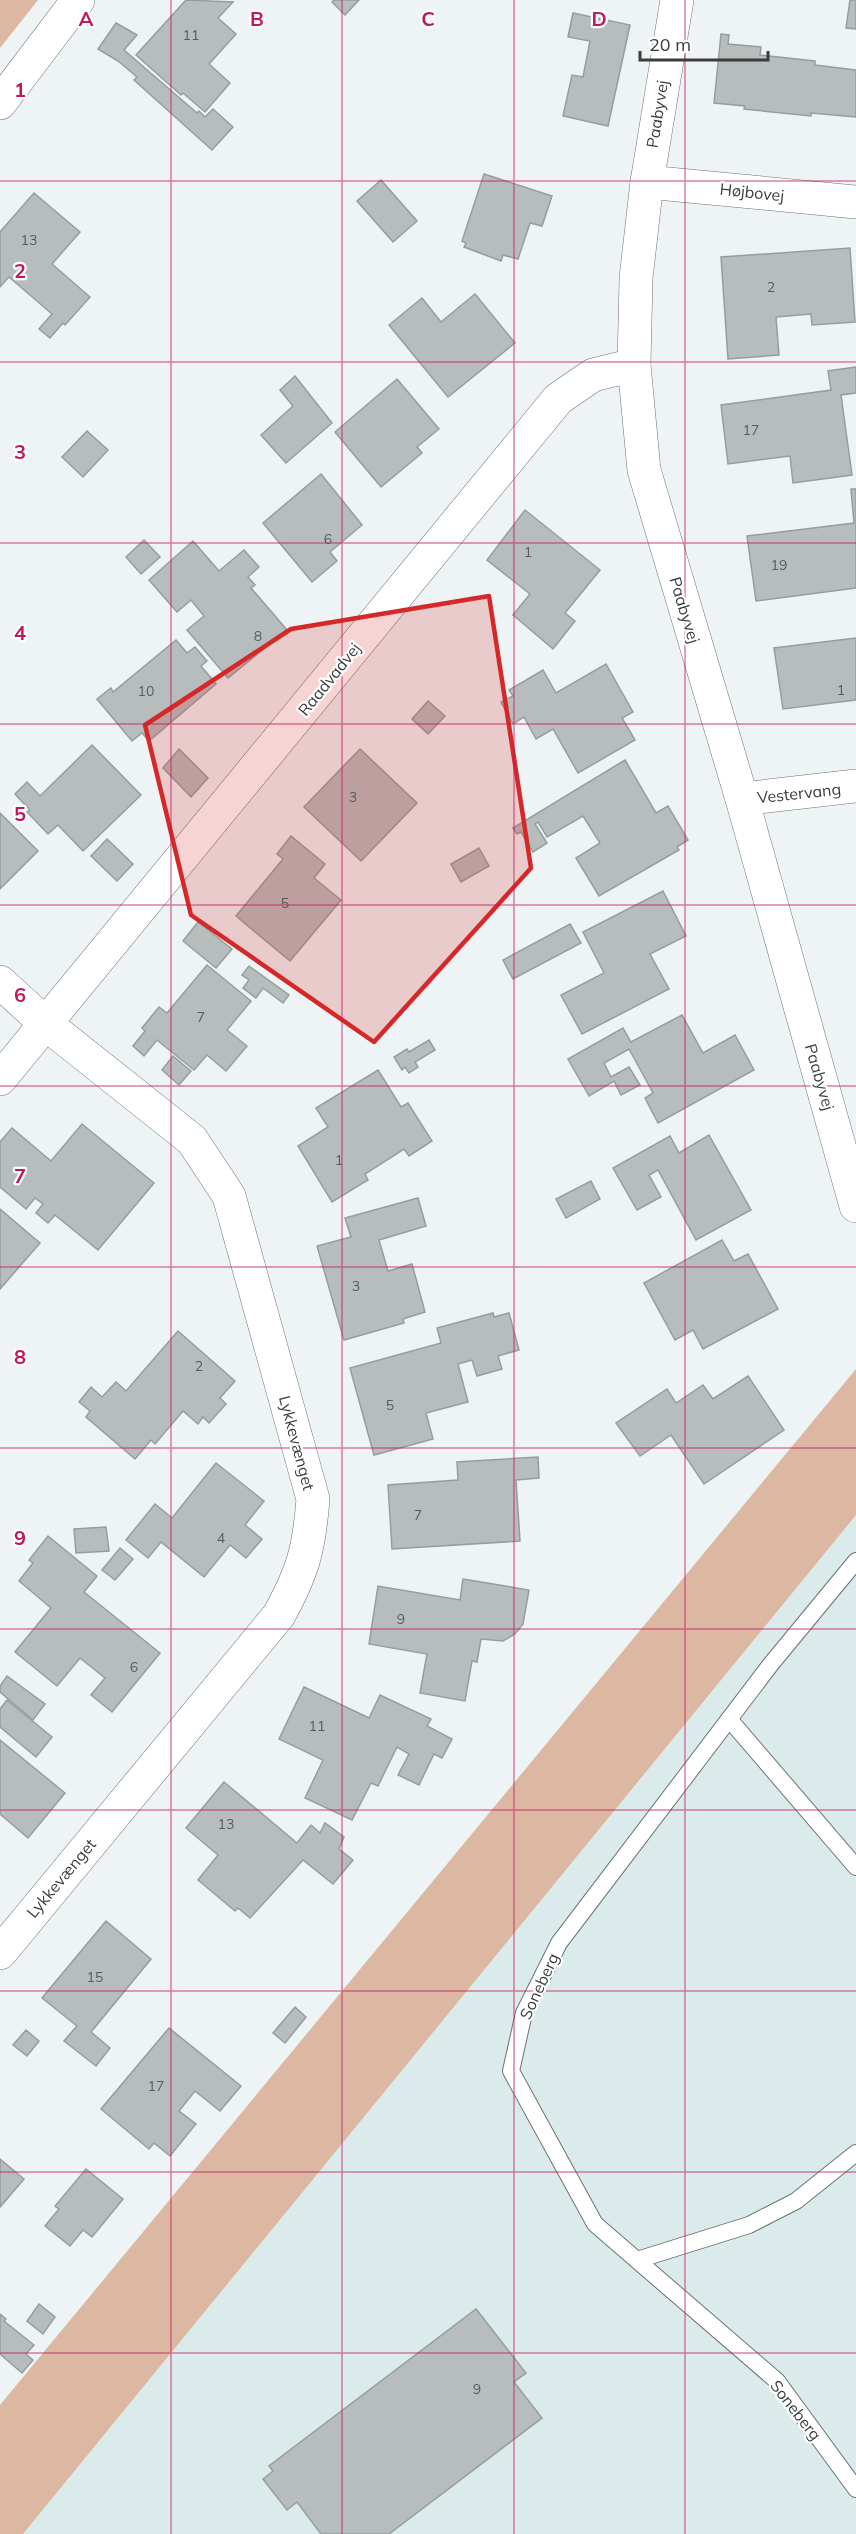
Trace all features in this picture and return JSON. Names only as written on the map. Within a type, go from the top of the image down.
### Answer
[{"type":"street","points":[[0,103],[78,0]]},
{"type":"street","name":"Paabyvej","points":[[677,0],[647,182],[636,278],[634,365],[644,470],[742,799],[856,1206]]},
{"type":"street","name":"Højbovej","points":[[647,182],[856,202]]},
{"type":"street","name":"Raadvadvej","points":[[0,1079],[558,399],[593,375],[634,365]]},
{"type":"street","name":"Vestervang","points":[[742,799],[856,786]]},
{"type":"street","points":[[0,982],[46,1024]]},
{"type":"street","name":"Lykkevænget","points":[[0,1953],[279,1615],[298,1580],[310,1540],[313,1499],[229,1196],[192,1140],[46,1024]]},
{"type":"lane","name":"Soneberg","points":[[856,1561],[729,1719],[559,1943],[524,2013],[511,2071],[595,2224],[777,2381],[856,2489]]},
{"type":"lane","points":[[729,1719],[856,1867]]},
{"type":"lane","points":[[637,2260],[749,2225],[796,2201],[856,2153]]},
{"type":"highlighted area","points":[[489,596],[531,868],[374,1042],[191,915],[145,725],[291,629]]},
{"type":"shaded area","points":[[0,0],[38,0],[0,48]]},
{"type":"shaded area","points":[[856,1369],[856,1515],[23,2534],[0,2534],[0,2405]]},
{"type":"shaded area","points":[[856,1515],[856,2534],[23,2534]]},
{"type":"building","points":[[186,0],[233,2],[218,18],[236,34],[209,64],[230,83],[205,112],[183,93],[181,95],[136,55]]},
{"type":"building","points":[[334,0],[359,0],[345,15],[332,2]]},
{"type":"building","points":[[850,0],[856,0],[856,29],[846,28]]},
{"type":"building","points":[[573,13],[630,25],[608,126],[563,116],[572,75],[583,77],[590,41],[568,37]]},
{"type":"building","points":[[116,23],[137,35],[124,50],[197,113],[199,111],[205,117],[213,109],[233,127],[212,150],[134,80],[137,77],[118,61],[98,49]]},
{"type":"building","points":[[721,34],[729,35],[728,44],[761,47],[760,55],[815,61],[815,65],[856,70],[856,117],[811,113],[811,116],[744,109],[745,106],[714,103]]},
{"type":"building","points":[[484,174],[552,196],[542,226],[530,223],[518,259],[503,255],[501,261],[464,247],[466,243],[462,241]]},
{"type":"building","points":[[381,180],[417,221],[393,242],[357,201]]},
{"type":"building","points":[[34,193],[80,232],[52,264],[90,297],[50,338],[39,329],[52,314],[9,277],[0,287],[0,232]]},
{"type":"building","points":[[850,248],[855,322],[812,325],[811,314],[776,317],[779,355],[728,359],[721,257]]},
{"type":"building","points":[[475,294],[515,343],[448,397],[389,325],[422,298],[441,322]]},
{"type":"building","points":[[856,367],[856,393],[841,395],[852,475],[793,483],[790,456],[728,464],[721,405],[831,390],[828,371]]},
{"type":"building","points":[[295,376],[332,423],[286,463],[261,435],[293,406],[280,390]]},
{"type":"building","points":[[397,379],[439,429],[417,447],[422,453],[381,487],[335,432]]},
{"type":"building","points":[[87,431],[108,450],[83,477],[62,457]]},
{"type":"building","points":[[321,474],[362,525],[330,552],[337,561],[312,582],[263,523]]},
{"type":"building","points":[[851,489],[856,489],[856,588],[756,601],[747,536],[854,523]]},
{"type":"building","points":[[525,510],[600,570],[565,613],[575,621],[553,649],[513,615],[530,594],[487,560]]},
{"type":"building","points":[[144,540],[160,557],[141,574],[126,557]]},
{"type":"building","points":[[193,541],[219,571],[244,550],[259,567],[248,577],[255,585],[251,588],[287,630],[228,678],[187,630],[204,616],[191,600],[177,612],[149,580]]},
{"type":"building","points":[[856,638],[856,700],[783,709],[774,648]]},
{"type":"building","points":[[176,640],[187,653],[195,647],[207,661],[201,666],[216,684],[149,741],[142,733],[132,741],[97,699],[111,688],[113,692]]},
{"type":"building","points":[[606,664],[633,712],[622,718],[635,740],[578,773],[553,729],[536,739],[524,717],[513,724],[501,702],[513,696],[509,690],[543,670],[556,693]]},
{"type":"building","points":[[428,701],[445,716],[428,734],[412,719]]},
{"type":"building","points":[[92,745],[141,795],[83,851],[58,825],[48,834],[27,812],[30,810],[15,794],[27,782],[40,796]]},
{"type":"building","points":[[179,749],[208,778],[191,797],[163,768]]},
{"type":"building","points":[[360,749],[417,803],[361,861],[304,807]]},
{"type":"building","points":[[625,760],[656,813],[668,806],[688,840],[677,847],[679,850],[599,896],[576,858],[600,843],[583,816],[547,837],[538,822],[535,824],[547,843],[533,852],[521,832],[517,834],[513,828]]},
{"type":"building","points":[[0,813],[38,851],[0,889]]},
{"type":"building","points":[[291,836],[325,864],[314,878],[341,900],[290,961],[236,916],[283,859],[277,854]]},
{"type":"building","points":[[107,839],[133,864],[117,881],[91,856]]},
{"type":"building","points":[[479,848],[489,866],[461,882],[451,864]]},
{"type":"building","points":[[663,891],[686,936],[650,954],[669,989],[582,1034],[561,995],[604,973],[583,932]]},
{"type":"building","points":[[198,922],[232,949],[216,968],[183,941]]},
{"type":"building","points":[[570,924],[581,943],[513,979],[503,960]]},
{"type":"building","points":[[207,965],[251,1001],[227,1030],[247,1046],[226,1071],[207,1055],[194,1070],[157,1040],[144,1056],[133,1046],[145,1031],[142,1028],[159,1007],[167,1013]]},
{"type":"building","points":[[249,966],[289,995],[283,1003],[263,988],[256,998],[243,988],[249,980],[242,975]]},
{"type":"building","points":[[682,1015],[703,1053],[735,1035],[754,1070],[658,1123],[645,1098],[653,1093],[629,1049],[604,1063],[611,1077],[629,1067],[640,1085],[621,1095],[614,1081],[589,1096],[568,1059],[623,1028],[631,1042]]},
{"type":"building","points":[[429,1040],[435,1050],[415,1062],[418,1067],[409,1073],[405,1067],[402,1070],[394,1057],[407,1049],[409,1052]]},
{"type":"building","points":[[173,1056],[191,1071],[179,1085],[162,1070]]},
{"type":"building","points":[[378,1070],[401,1107],[408,1103],[432,1141],[409,1156],[404,1149],[365,1174],[368,1180],[332,1202],[298,1146],[328,1127],[316,1108]]},
{"type":"building","points":[[82,1124],[154,1183],[98,1250],[55,1215],[48,1223],[36,1213],[43,1204],[35,1198],[26,1209],[0,1187],[0,1142],[12,1128],[51,1161]]},
{"type":"building","points":[[709,1135],[751,1210],[696,1240],[658,1170],[649,1175],[661,1197],[637,1210],[613,1168],[670,1136],[679,1153]]},
{"type":"building","points":[[591,1181],[600,1199],[566,1218],[556,1199]]},
{"type":"building","points":[[418,1198],[426,1226],[379,1240],[388,1271],[412,1264],[425,1312],[403,1319],[404,1323],[344,1340],[317,1246],[351,1237],[345,1218]]},
{"type":"building","points":[[0,1209],[40,1243],[0,1289]]},
{"type":"building","points":[[722,1240],[734,1261],[748,1254],[778,1309],[703,1349],[693,1330],[675,1340],[644,1283]]},
{"type":"building","points":[[493,1313],[494,1317],[509,1313],[519,1350],[498,1356],[502,1369],[477,1376],[472,1360],[458,1364],[468,1402],[426,1413],[433,1439],[374,1455],[350,1368],[441,1343],[437,1328]]},
{"type":"building","points":[[178,1331],[235,1381],[220,1398],[226,1404],[209,1423],[203,1417],[198,1424],[183,1411],[155,1444],[151,1440],[135,1459],[86,1417],[90,1411],[79,1402],[91,1387],[102,1397],[116,1382],[126,1391]]},
{"type":"building","points":[[748,1376],[784,1430],[704,1484],[671,1435],[640,1456],[616,1423],[667,1389],[676,1403],[703,1385],[713,1399]]},
{"type":"building","points":[[538,1457],[539,1478],[516,1480],[520,1541],[392,1549],[388,1485],[458,1480],[457,1462]]},
{"type":"building","points":[[216,1463],[264,1501],[245,1525],[262,1539],[246,1558],[230,1545],[204,1577],[161,1542],[148,1558],[126,1540],[155,1504],[172,1518]]},
{"type":"building","points":[[106,1527],[109,1551],[76,1553],[74,1529]]},
{"type":"building","points":[[48,1536],[97,1576],[84,1592],[160,1653],[112,1712],[91,1695],[105,1678],[80,1658],[57,1686],[15,1652],[51,1608],[19,1581],[33,1563],[29,1560]]},
{"type":"building","points":[[120,1548],[133,1559],[115,1580],[102,1570]]},
{"type":"building","points":[[463,1579],[529,1590],[523,1624],[515,1634],[503,1641],[481,1639],[477,1662],[472,1661],[465,1701],[420,1693],[427,1654],[369,1644],[378,1586],[460,1600]]},
{"type":"building","points":[[7,1676],[45,1704],[33,1720],[0,1692],[0,1686]]},
{"type":"building","points":[[304,1687],[369,1718],[380,1695],[431,1719],[427,1726],[452,1739],[442,1758],[434,1754],[419,1785],[398,1775],[409,1754],[397,1747],[378,1786],[371,1783],[352,1820],[305,1798],[323,1760],[279,1739]]},
{"type":"building","points":[[7,1700],[52,1737],[36,1757],[0,1727],[0,1709]]},
{"type":"building","points":[[0,1740],[65,1793],[28,1838],[0,1814]]},
{"type":"building","points":[[224,1782],[297,1843],[311,1825],[320,1833],[325,1823],[344,1837],[339,1849],[353,1860],[333,1884],[303,1860],[250,1918],[238,1908],[235,1911],[198,1880],[218,1855],[186,1828]]},
{"type":"building","points":[[106,1921],[151,1959],[91,2032],[110,2048],[96,2066],[64,2041],[77,2026],[42,1998]]},
{"type":"building","points":[[295,2007],[306,2017],[285,2043],[273,2033]]},
{"type":"building","points":[[169,2028],[241,2086],[220,2111],[195,2091],[179,2111],[196,2124],[170,2156],[154,2143],[149,2149],[101,2109]]},
{"type":"building","points":[[26,2030],[39,2041],[27,2056],[13,2045]]},
{"type":"building","points":[[0,2159],[24,2179],[0,2207]]},
{"type":"building","points":[[86,2169],[123,2199],[92,2237],[83,2230],[70,2246],[45,2226],[59,2209],[55,2206]]},
{"type":"building","points":[[39,2304],[55,2317],[43,2334],[27,2321]]},
{"type":"building","points":[[476,2309],[526,2373],[514,2382],[542,2418],[389,2534],[321,2534],[297,2502],[287,2510],[263,2479],[273,2471],[269,2466]]},
{"type":"building","points":[[0,2314],[6,2319],[4,2321],[34,2345],[26,2354],[33,2360],[22,2373],[0,2354]]}]
